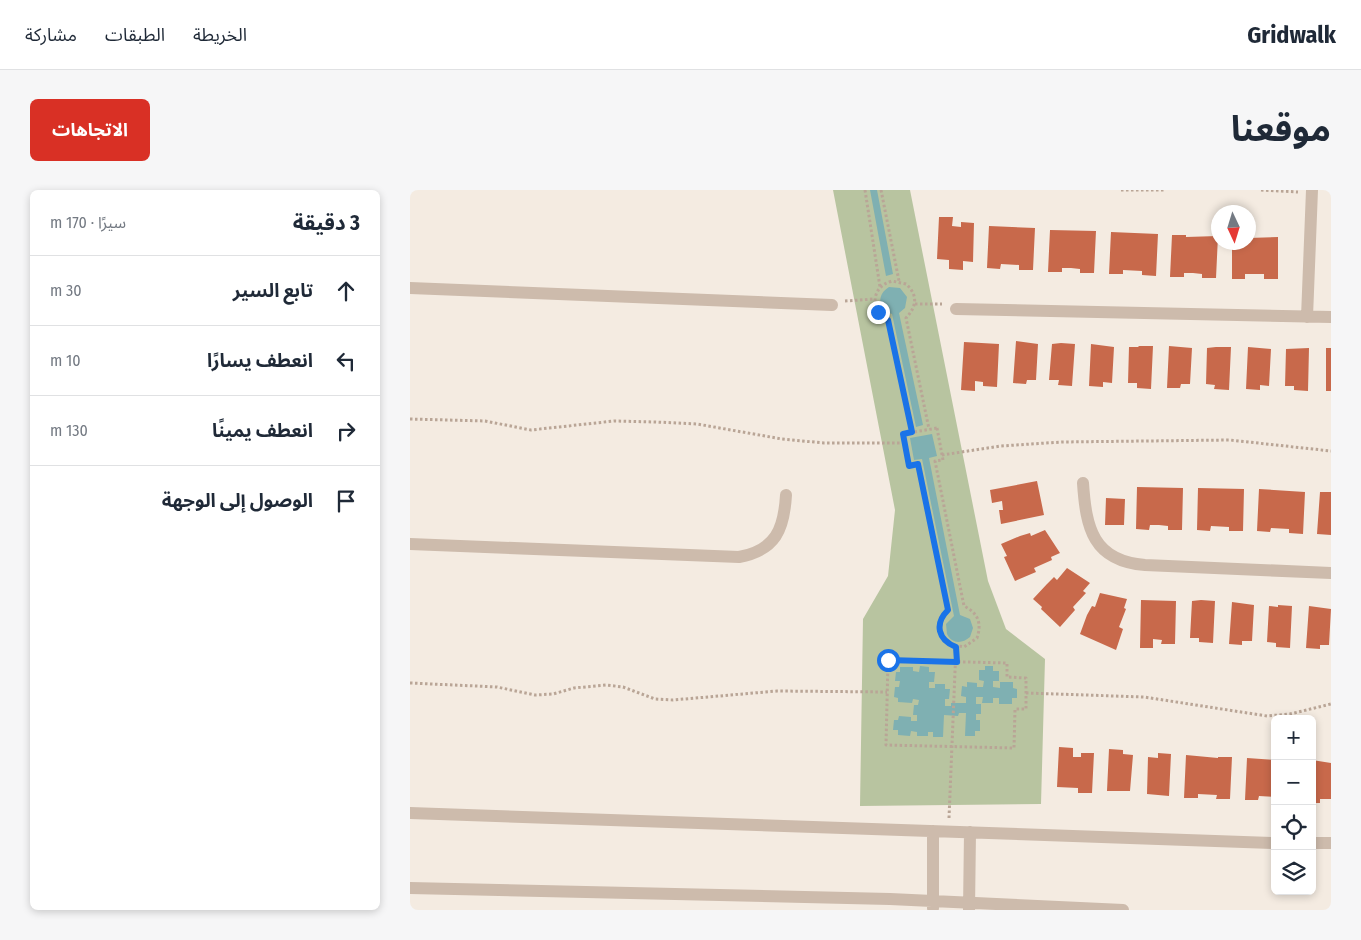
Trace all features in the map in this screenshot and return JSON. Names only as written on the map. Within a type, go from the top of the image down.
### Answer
[{"type":"street","points":[[1307,317],[1312,190]]},
{"type":"street","points":[[410,288],[829,305]]},
{"type":"street","points":[[956,309],[1331,318]]},
{"type":"street","points":[[1083,483],[1085,514],[1092,535],[1105,551],[1123,561],[1145,565],[1331,573]]},
{"type":"street","points":[[410,544],[739,557],[757,552],[774,539],[784,520],[786,495]]},
{"type":"street","points":[[410,813],[1271,843]]},
{"type":"street","points":[[933,831],[933,906]]},
{"type":"street","points":[[969,907],[970,832]]},
{"type":"street","points":[[1316,843],[1331,843]]},
{"type":"street","points":[[410,888],[933,906],[1123,910]]},
{"type":"path","points":[[865,190],[880,287]]},
{"type":"path","points":[[881,190],[899,281]]},
{"type":"path","points":[[1121,190],[1166,190]]},
{"type":"path","points":[[912,432],[888,320],[878,312],[874,299],[880,287],[892,280],[906,284],[915,296],[915,304],[906,318],[928,429]]},
{"type":"path","points":[[829,305],[827,301],[874,299]]},
{"type":"path","points":[[410,419],[485,421],[531,430],[614,421],[656,422],[697,424],[782,439],[824,443],[905,443]]},
{"type":"path","points":[[937,428],[943,460],[935,461],[964,606],[976,615],[980,622],[977,638],[964,647],[956,647],[943,639],[940,632],[942,616],[948,610],[918,464],[909,466],[903,434],[928,429],[937,428]]},
{"type":"path","points":[[942,455],[1000,446],[1062,442],[1210,440],[1230,440],[1331,451]]},
{"type":"path","points":[[948,831],[955,715],[956,647]]},
{"type":"path","points":[[888,660],[957,662],[1007,663],[1006,677],[1026,678],[1026,709],[1015,709],[1014,748],[886,745],[888,660]]},
{"type":"path","points":[[411,685],[496,687],[535,695],[553,694],[574,688],[606,685],[623,687],[655,699],[673,700],[777,691],[887,692]]},
{"type":"path","points":[[1026,693],[1144,697],[1267,716],[1290,714],[1331,704]]},
{"type":"green space","points":[[833,190],[910,190],[988,581],[1006,629],[1045,659],[1041,804],[860,806],[863,619],[888,576],[895,510]]},
{"type":"water","points":[[870,190],[877,190],[893,274],[886,276]]},
{"type":"water","points":[[889,287],[900,288],[907,297],[905,308],[899,313],[923,425],[916,427],[892,314],[881,306],[880,302],[882,294]]},
{"type":"water","points":[[932,434],[937,456],[929,458],[960,615],[970,619],[973,628],[970,637],[961,642],[952,640],[947,634],[946,624],[954,616],[922,459],[914,460],[910,438]]},
{"type":"water","points":[[920,666],[929,667],[929,672],[935,672],[934,682],[929,682],[929,688],[935,688],[935,684],[945,684],[945,689],[950,689],[949,699],[945,699],[945,706],[951,706],[951,703],[966,703],[966,697],[961,696],[962,686],[967,687],[967,682],[977,683],[977,687],[983,687],[984,681],[979,680],[979,670],[985,670],[985,666],[993,666],[993,671],[999,671],[999,681],[993,681],[993,687],[1000,688],[1000,682],[1013,682],[1013,688],[1017,689],[1017,698],[1012,698],[1012,704],[999,704],[999,698],[993,698],[993,703],[982,703],[983,697],[976,697],[976,704],[981,704],[981,714],[976,714],[976,720],[980,720],[980,731],[975,731],[975,736],[965,736],[966,713],[959,713],[958,716],[944,715],[943,737],[933,737],[933,732],[928,732],[928,736],[917,736],[917,732],[911,731],[910,736],[898,735],[898,730],[893,730],[894,720],[898,720],[899,716],[911,717],[911,721],[917,721],[917,715],[913,715],[914,705],[918,705],[919,700],[913,699],[912,703],[898,702],[898,698],[894,697],[895,687],[899,687],[900,681],[895,681],[896,672],[900,672],[900,667],[913,667],[913,671],[919,672]]},
{"type":"building","points":[[939,217],[953,217],[952,226],[961,227],[961,222],[974,223],[973,262],[963,261],[963,270],[949,269],[949,260],[937,259]]},
{"type":"building","points":[[989,226],[1035,228],[1033,270],[1019,270],[1019,265],[1001,264],[1000,269],[987,268]]},
{"type":"building","points":[[1050,230],[1096,231],[1094,273],[1080,273],[1080,269],[1071,268],[1062,268],[1062,272],[1048,272]]},
{"type":"building","points":[[1111,232],[1158,234],[1156,276],[1142,275],[1142,271],[1123,270],[1123,274],[1109,274]]},
{"type":"building","points":[[1172,235],[1186,235],[1186,237],[1211,236],[1211,250],[1217,250],[1216,278],[1202,278],[1202,274],[1193,273],[1184,273],[1184,277],[1170,277]]},
{"type":"building","points":[[1278,237],[1278,279],[1264,279],[1264,274],[1245,274],[1245,279],[1232,279],[1232,250],[1256,250],[1256,238]]},
{"type":"building","points":[[1016,341],[1038,344],[1036,380],[1027,380],[1026,384],[1013,383]]},
{"type":"building","points":[[964,342],[999,344],[997,387],[983,386],[983,382],[975,381],[975,391],[961,390]]},
{"type":"building","points":[[1052,344],[1075,344],[1072,386],[1058,385],[1059,380],[1049,380]]},
{"type":"building","points":[[1091,344],[1114,347],[1112,383],[1103,382],[1103,387],[1089,386]]},
{"type":"building","points":[[1153,346],[1151,389],[1137,388],[1137,383],[1128,383],[1129,347]]},
{"type":"building","points":[[1169,346],[1192,348],[1190,384],[1181,384],[1180,388],[1167,388]]},
{"type":"building","points":[[1231,347],[1229,390],[1214,389],[1215,385],[1206,384],[1207,348]]},
{"type":"building","points":[[1248,347],[1271,349],[1269,386],[1260,385],[1260,390],[1246,389]]},
{"type":"building","points":[[1309,348],[1308,391],[1294,390],[1294,386],[1285,386],[1286,349]]},
{"type":"building","points":[[1326,348],[1331,348],[1331,391],[1326,391]]},
{"type":"building","points":[[1037,481],[1044,515],[1001,524],[999,510],[1003,510],[1002,501],[992,503],[990,490]]},
{"type":"building","points":[[1137,487],[1183,488],[1182,530],[1168,530],[1168,526],[1159,525],[1150,525],[1149,530],[1136,529]]},
{"type":"building","points":[[1198,488],[1244,489],[1243,531],[1229,531],[1229,527],[1211,526],[1210,531],[1197,530]]},
{"type":"building","points":[[1259,489],[1305,492],[1303,534],[1289,533],[1289,529],[1271,528],[1270,532],[1257,531]]},
{"type":"building","points":[[1320,492],[1331,492],[1331,535],[1317,534]]},
{"type":"building","points":[[1106,498],[1125,499],[1124,525],[1105,525]]},
{"type":"building","points":[[1045,530],[1060,553],[1051,557],[1052,560],[1034,568],[1036,572],[1015,581],[1004,557],[1007,556],[1001,544],[1020,536],[1030,533],[1031,536]]},
{"type":"building","points":[[1067,568],[1090,583],[1083,591],[1086,593],[1073,607],[1075,610],[1060,627],[1033,599],[1054,577],[1057,580]]},
{"type":"building","points":[[1100,593],[1127,599],[1124,608],[1126,609],[1119,627],[1123,629],[1116,650],[1080,634],[1087,615],[1092,606],[1095,607]]},
{"type":"building","points":[[1141,600],[1176,601],[1175,644],[1161,644],[1162,640],[1153,639],[1153,648],[1140,648]]},
{"type":"building","points":[[1192,601],[1215,601],[1213,643],[1199,642],[1199,638],[1190,638]]},
{"type":"building","points":[[1232,602],[1254,605],[1252,641],[1242,641],[1242,645],[1229,644]]},
{"type":"building","points":[[1278,605],[1292,606],[1290,648],[1276,647],[1276,643],[1267,642],[1269,606],[1278,607]]},
{"type":"building","points":[[1309,606],[1331,609],[1329,645],[1320,645],[1320,649],[1306,648]]},
{"type":"building","points":[[1059,747],[1073,748],[1073,757],[1081,757],[1081,753],[1094,753],[1092,793],[1078,793],[1078,788],[1057,787]]},
{"type":"building","points":[[1109,749],[1123,750],[1123,754],[1133,755],[1130,791],[1107,791]]},
{"type":"building","points":[[1158,753],[1171,754],[1169,796],[1147,794],[1148,757],[1158,758]]},
{"type":"building","points":[[1186,755],[1218,758],[1232,757],[1230,799],[1216,799],[1217,795],[1198,794],[1198,798],[1184,798]]},
{"type":"building","points":[[1247,758],[1271,760],[1271,797],[1259,796],[1258,800],[1245,800]]},
{"type":"building","points":[[1316,761],[1331,763],[1331,799],[1320,799],[1320,803],[1316,803]]},
{"type":"route","points":[[878,312],[888,320],[912,432],[903,434],[909,466],[918,464],[948,610],[942,616],[939,624],[940,632],[943,639],[956,647],[957,662],[888,660]]}]
